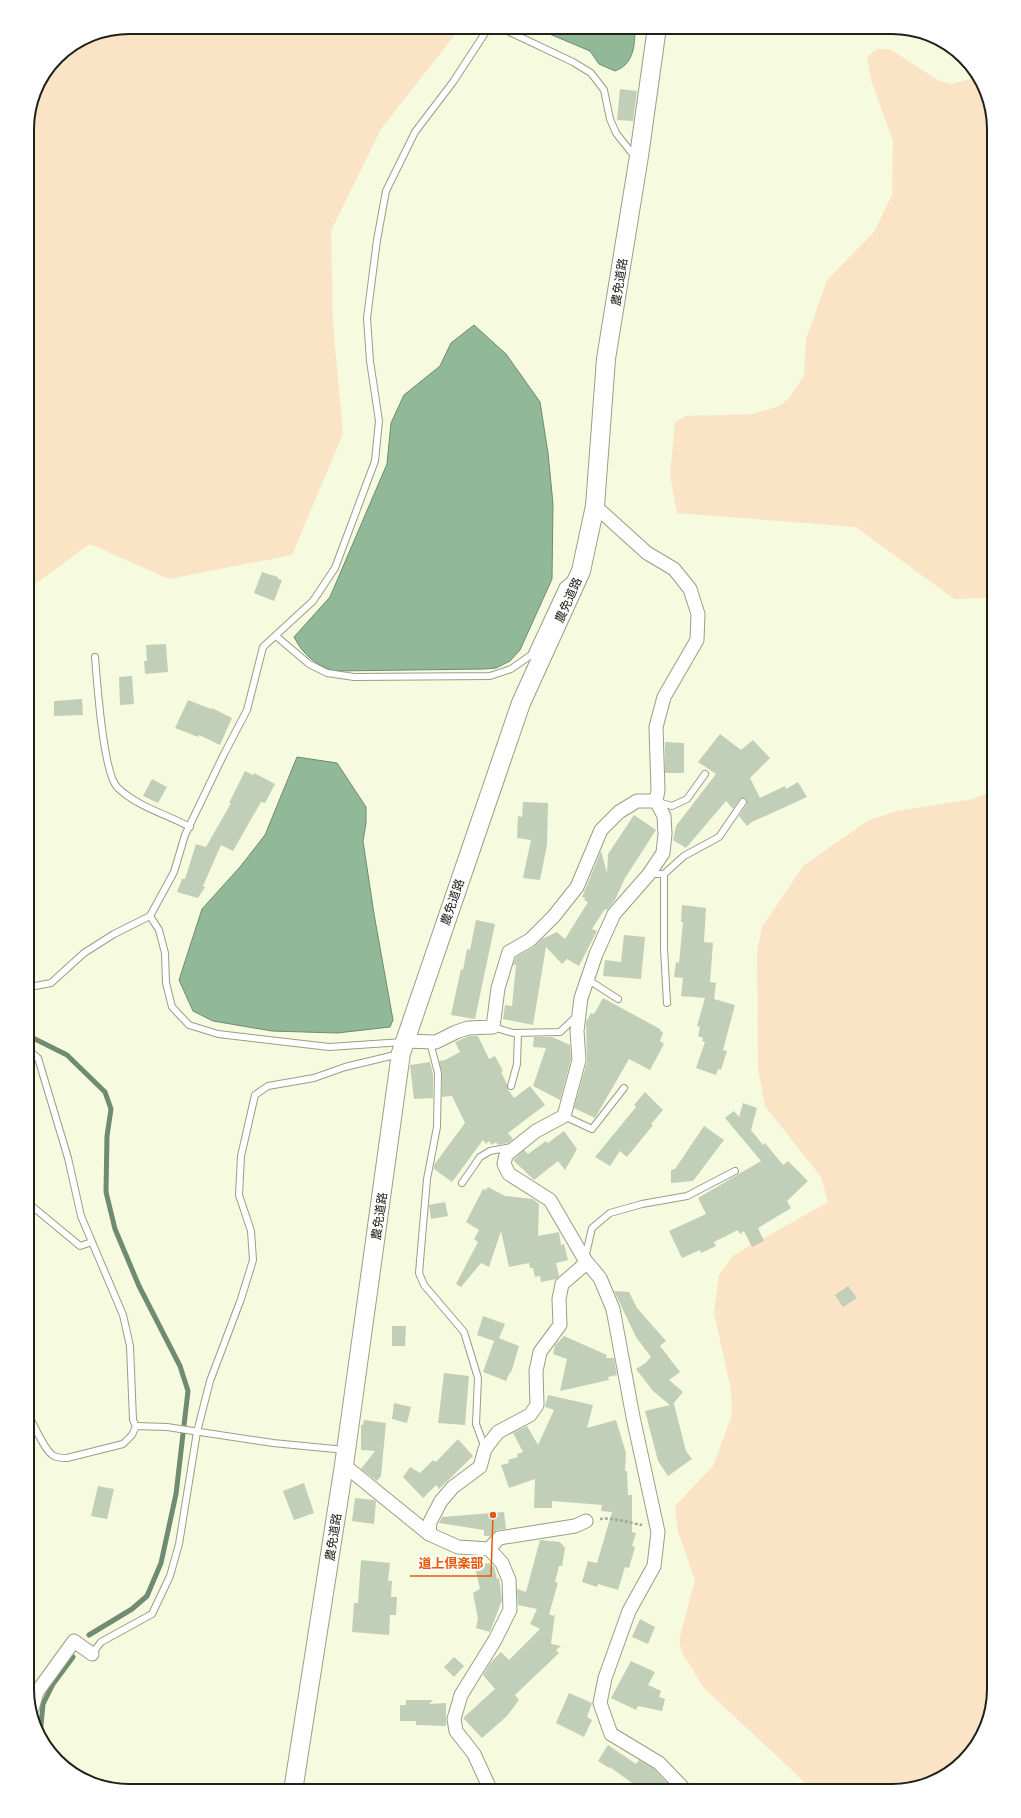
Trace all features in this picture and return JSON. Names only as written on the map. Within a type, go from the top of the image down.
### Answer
[{"type":"street","name":"農免道路","points":[[294,1784],[345,1457],[403,1047],[521,703],[581,571],[595,506],[606,359],[639,156],[656,34]]},
{"type":"street","points":[[595,506],[647,553],[674,569],[690,589],[698,614],[698,640],[664,697],[656,727],[658,790],[656,802],[664,816],[665,834],[663,852],[649,874],[614,914],[596,954],[581,998],[577,1031],[579,1060],[564,1116],[536,1131],[517,1146],[506,1155],[504,1164],[509,1174],[550,1200],[585,1260],[600,1278],[613,1309],[633,1417],[658,1532],[654,1566],[629,1612],[605,1678],[600,1703],[610,1734],[659,1763],[679,1784]]},
{"type":"street","points":[[403,1047],[436,1042],[468,1028],[493,1027],[498,988],[509,952],[530,940],[554,916],[577,887],[601,830],[619,812],[637,802],[656,802]]},
{"type":"street","points":[[429,1534],[430,1522],[441,1501],[453,1487],[480,1466],[485,1449],[498,1432],[530,1415],[537,1405],[536,1371],[540,1352],[560,1325],[558,1299],[562,1284],[584,1265],[585,1260]]},
{"type":"street","points":[[345,1457],[429,1534],[458,1548],[488,1549],[502,1563],[509,1580],[510,1610],[495,1640],[461,1695],[454,1719],[456,1731],[474,1754],[488,1784]]},
{"type":"street","points":[[488,1549],[499,1538],[575,1526],[586,1521]]},
{"type":"street","points":[[35,1699],[37,1692],[74,1641],[92,1654]]},
{"type":"lane","points":[[34,986],[51,983],[84,953],[114,934],[150,916],[174,872],[185,835],[247,710],[263,647],[313,601],[335,568],[375,461],[379,421],[370,361],[367,318],[377,240],[386,190],[415,132],[453,82],[484,34]]},
{"type":"lane","points":[[514,34],[573,62],[591,73],[604,90],[610,119],[616,133],[631,152],[639,156]]},
{"type":"lane","points":[[276,636],[309,664],[328,673],[354,677],[490,676],[511,669],[531,655],[563,586],[581,571]]},
{"type":"lane","points":[[95,657],[102,727],[109,766],[116,787],[137,803],[190,826]]},
{"type":"lane","points":[[656,802],[672,806],[687,799],[705,774]]},
{"type":"lane","points":[[649,874],[664,874],[684,856],[719,837],[743,802]]},
{"type":"lane","points":[[664,874],[664,949],[667,1003]]},
{"type":"lane","points":[[150,916],[158,930],[165,953],[166,983],[172,1008],[188,1025],[218,1034],[329,1047],[403,1047]]},
{"type":"lane","points":[[587,979],[618,999]]},
{"type":"lane","points":[[493,1027],[518,1033],[560,1032],[579,1014]]},
{"type":"lane","points":[[510,1086],[517,1064],[518,1033]]},
{"type":"lane","points":[[430,1042],[438,1073],[437,1127],[427,1179],[419,1273],[424,1285],[464,1332],[478,1378],[476,1424],[485,1449]]},
{"type":"lane","points":[[92,1654],[101,1642],[152,1614],[170,1576],[179,1544],[195,1432],[210,1381],[241,1299],[253,1260],[251,1231],[239,1195],[241,1156],[255,1095],[268,1086],[314,1078],[403,1047]]},
{"type":"lane","points":[[34,1055],[38,1058],[68,1158],[81,1216],[123,1315],[130,1346],[134,1420],[136,1426],[132,1436],[123,1444],[67,1458],[53,1455],[47,1449],[34,1425]]},
{"type":"lane","points":[[564,1116],[592,1129],[624,1088]]},
{"type":"lane","points":[[462,1183],[480,1157],[490,1151],[517,1146]]},
{"type":"lane","points":[[585,1260],[592,1228],[610,1213],[642,1204],[687,1196],[735,1171]]},
{"type":"lane","points":[[34,1208],[80,1246],[92,1242]]},
{"type":"lane","points":[[136,1426],[173,1428],[273,1442],[345,1457]]},
{"type":"path","points":[[586,1521],[607,1518],[645,1526]]},
{"type":"shaded area","points":[[123,34],[456,34],[381,129],[331,231],[333,323],[343,434],[292,555],[169,579],[90,544],[34,585],[34,123],[39,99],[50,76],[66,58],[76,50],[93,41]]},
{"type":"shaded area","points":[[550,34],[635,34],[634,47],[630,59],[621,68],[615,71],[599,64],[590,51]]},
{"type":"shaded area","points":[[877,49],[890,49],[939,81],[952,84],[972,78],[984,105],[987,129],[987,598],[954,599],[856,527],[677,513],[670,475],[675,422],[686,416],[753,414],[779,406],[789,398],[804,376],[806,339],[827,280],[874,232],[892,195],[893,141],[872,83],[867,57]]},
{"type":"shaded area","points":[[474,325],[506,354],[540,402],[548,453],[553,504],[552,579],[520,650],[510,661],[496,668],[334,671],[316,662],[306,654],[294,637],[330,597],[387,464],[391,423],[404,395],[440,366],[451,343]]},
{"type":"shaded area","points":[[297,757],[337,763],[366,807],[366,823],[363,841],[374,914],[393,1020],[390,1027],[337,1033],[272,1031],[213,1021],[193,1011],[179,980],[202,909],[240,867],[265,835]]},
{"type":"shaded area","points":[[987,793],[987,1689],[984,1713],[974,1736],[959,1756],[939,1771],[922,1779],[898,1784],[807,1784],[704,1688],[682,1653],[679,1640],[695,1580],[678,1532],[675,1506],[713,1466],[732,1415],[731,1390],[714,1313],[719,1275],[734,1255],[828,1202],[821,1177],[765,1106],[758,1069],[757,952],[762,927],[804,865],[869,820],[897,811],[973,799]]},
{"type":"building","points":[[620,89],[637,91],[633,121],[617,120]]},
{"type":"building","points":[[262,572],[278,577],[278,579],[282,580],[274,601],[254,593]]},
{"type":"building","points":[[166,644],[168,672],[145,674],[144,661],[147,661],[146,645]]},
{"type":"building","points":[[132,676],[134,704],[120,705],[119,677]]},
{"type":"building","points":[[82,699],[83,715],[54,716],[54,701]]},
{"type":"building","points":[[188,700],[211,709],[212,708],[232,718],[220,745],[199,735],[198,737],[175,728]]},
{"type":"building","points":[[720,734],[741,750],[753,740],[770,758],[750,778],[760,798],[785,786],[786,789],[798,782],[807,797],[752,822],[747,826],[739,816],[747,804],[747,800],[741,798],[733,809],[726,801],[686,848],[673,840],[676,826],[716,774],[698,762]]},
{"type":"building","points":[[665,742],[684,743],[684,773],[665,773]]},
{"type":"building","points":[[245,771],[253,775],[254,773],[275,784],[265,803],[261,802],[233,851],[221,845],[203,886],[205,887],[198,898],[177,892],[182,879],[185,879],[196,844],[206,847],[231,803],[229,803]]},
{"type":"building","points":[[152,779],[167,787],[158,803],[143,796]]},
{"type":"building","points":[[523,802],[548,803],[547,845],[540,880],[523,878],[531,840],[517,838],[518,816],[522,817]]},
{"type":"building","points":[[634,815],[656,830],[625,878],[615,900],[607,910],[605,909],[592,929],[597,931],[579,966],[567,959],[562,964],[546,947],[533,1025],[503,1019],[505,1005],[512,1006],[516,965],[513,965],[516,957],[534,947],[542,939],[557,932],[565,939],[588,902],[582,897],[601,851],[607,873],[608,854]]},
{"type":"building","points":[[682,905],[706,908],[704,942],[713,943],[710,982],[716,983],[714,999],[735,1005],[723,1050],[727,1051],[721,1070],[718,1069],[716,1075],[696,1068],[705,1042],[702,1041],[703,1038],[698,1036],[700,1027],[697,1026],[705,998],[681,996],[683,978],[674,977],[676,962],[679,963],[683,922],[681,922]]},
{"type":"building","points":[[476,920],[495,924],[475,1019],[451,1015],[461,969],[463,970],[467,949],[470,950]]},
{"type":"building","points":[[624,935],[645,937],[641,979],[603,976],[605,960],[621,962]]},
{"type":"building","points":[[603,998],[660,1029],[663,1033],[660,1041],[664,1044],[650,1070],[629,1059],[595,1118],[574,1108],[587,1062],[586,1022],[591,1013],[594,1014]]},
{"type":"building","points":[[469,1036],[478,1036],[489,1059],[495,1056],[503,1071],[501,1072],[507,1084],[507,1088],[514,1098],[530,1086],[545,1105],[508,1133],[513,1139],[508,1143],[498,1145],[496,1142],[492,1145],[489,1141],[486,1144],[483,1140],[452,1182],[434,1169],[434,1165],[465,1123],[452,1096],[442,1097],[442,1073],[439,1061],[445,1060],[460,1052],[455,1042]]},
{"type":"building","points":[[534,1037],[552,1037],[570,1045],[571,1059],[560,1100],[533,1086],[546,1048],[533,1047]]},
{"type":"building","points":[[430,1062],[433,1074],[433,1098],[414,1099],[410,1065]]},
{"type":"building","points":[[645,1092],[663,1110],[651,1124],[653,1125],[627,1157],[620,1151],[610,1166],[595,1157],[636,1107],[634,1105]]},
{"type":"building","points":[[743,1103],[757,1108],[751,1130],[763,1145],[765,1143],[783,1165],[788,1161],[808,1181],[787,1201],[791,1208],[758,1228],[764,1241],[752,1247],[744,1231],[740,1234],[738,1230],[714,1242],[716,1246],[701,1253],[700,1250],[682,1258],[669,1231],[706,1214],[698,1198],[761,1161],[725,1118],[734,1111],[739,1117]]},
{"type":"building","points":[[704,1126],[724,1140],[693,1181],[671,1183],[671,1170],[675,1169]]},
{"type":"building","points":[[564,1131],[577,1149],[565,1170],[558,1161],[534,1180],[513,1160],[524,1150],[528,1154],[546,1141],[548,1143]]},
{"type":"building","points":[[488,1187],[505,1196],[533,1199],[539,1204],[538,1236],[559,1232],[561,1245],[564,1244],[568,1260],[556,1263],[559,1276],[556,1279],[541,1282],[540,1276],[535,1277],[533,1268],[530,1268],[529,1263],[509,1267],[501,1231],[489,1267],[481,1263],[461,1287],[456,1284],[478,1242],[474,1239],[479,1230],[466,1222],[483,1189],[486,1190]]},
{"type":"building","points":[[445,1202],[448,1216],[431,1219],[429,1205]]},
{"type":"building","points":[[848,1286],[857,1298],[843,1307],[835,1295]]},
{"type":"building","points":[[614,1291],[629,1292],[637,1308],[666,1341],[660,1346],[680,1372],[669,1380],[683,1392],[673,1404],[686,1451],[692,1459],[668,1476],[658,1461],[645,1411],[670,1405],[653,1391],[636,1369],[647,1362],[651,1357],[636,1337]]},
{"type":"building","points":[[483,1316],[505,1324],[499,1338],[519,1346],[511,1373],[510,1372],[506,1381],[483,1372],[494,1341],[477,1335]]},
{"type":"building","points":[[392,1326],[406,1326],[405,1346],[392,1346]]},
{"type":"building","points":[[564,1336],[607,1355],[606,1358],[614,1358],[617,1375],[608,1377],[609,1380],[560,1391],[567,1359],[553,1354],[555,1345]]},
{"type":"building","points":[[444,1373],[469,1376],[465,1425],[438,1423]]},
{"type":"building","points":[[548,1395],[593,1405],[587,1428],[616,1420],[626,1453],[625,1471],[627,1471],[628,1495],[632,1495],[632,1532],[636,1533],[632,1546],[635,1547],[629,1568],[625,1567],[618,1590],[598,1584],[597,1587],[582,1582],[588,1561],[597,1563],[612,1512],[601,1511],[602,1505],[552,1501],[552,1508],[534,1508],[535,1479],[509,1488],[501,1465],[509,1463],[508,1460],[518,1457],[517,1454],[523,1452],[513,1433],[527,1426],[538,1445],[554,1410],[545,1407]]},
{"type":"building","points":[[394,1403],[411,1407],[407,1423],[392,1419]]},
{"type":"building","points":[[364,1420],[386,1423],[381,1476],[377,1481],[361,1469],[375,1451],[361,1450],[361,1425],[363,1425]]},
{"type":"building","points":[[458,1439],[473,1456],[439,1489],[436,1485],[423,1498],[403,1477],[410,1467],[420,1473],[433,1460],[436,1462]]},
{"type":"building","points":[[304,1483],[314,1513],[294,1520],[283,1491]]},
{"type":"building","points":[[98,1486],[114,1489],[107,1519],[91,1516]]},
{"type":"building","points":[[355,1498],[376,1501],[374,1524],[352,1521]]},
{"type":"building","points":[[504,1512],[506,1529],[497,1530],[490,1536],[484,1536],[484,1530],[439,1523],[442,1517]]},
{"type":"building","points":[[540,1540],[560,1542],[565,1548],[562,1566],[559,1566],[555,1582],[558,1583],[549,1614],[553,1616],[555,1614],[551,1644],[561,1646],[556,1650],[559,1653],[515,1695],[519,1700],[507,1716],[482,1738],[463,1718],[495,1689],[483,1675],[491,1662],[501,1652],[509,1660],[540,1629],[530,1624],[537,1609],[518,1605],[517,1589],[526,1592]]},
{"type":"building","points":[[361,1560],[390,1563],[388,1581],[392,1581],[391,1597],[397,1597],[396,1615],[390,1615],[389,1635],[352,1632],[354,1603],[358,1603]]},
{"type":"building","points":[[490,1563],[491,1567],[494,1566],[497,1579],[499,1578],[502,1600],[490,1632],[476,1628],[478,1619],[473,1593],[480,1589],[475,1568],[477,1568],[476,1565]]},
{"type":"building","points":[[640,1619],[655,1627],[648,1644],[632,1637]]},
{"type":"building","points":[[454,1657],[464,1666],[454,1677],[444,1667]]},
{"type":"building","points":[[631,1661],[655,1672],[648,1685],[661,1691],[659,1697],[665,1699],[662,1711],[638,1706],[636,1710],[611,1698]]},
{"type":"building","points":[[569,1693],[592,1703],[587,1717],[592,1720],[584,1737],[556,1723]]},
{"type":"building","points":[[406,1700],[433,1700],[429,1704],[446,1703],[446,1726],[416,1725],[416,1721],[400,1721],[400,1705],[406,1705]]},
{"type":"building","points":[[608,1745],[636,1764],[639,1760],[654,1769],[668,1784],[633,1784],[610,1767],[609,1768],[598,1761]]},
{"type":"waterway","points":[[34,1038],[67,1055],[105,1092],[111,1109],[107,1136],[106,1192],[115,1229],[139,1286],[180,1366],[188,1391],[176,1494],[161,1563],[147,1596],[132,1609],[89,1635]]},
{"type":"waterway","points":[[41,1724],[43,1704],[53,1684],[73,1657]]},
{"type":"place","name":"道上倶楽部","points":[[493,1515]]}]
